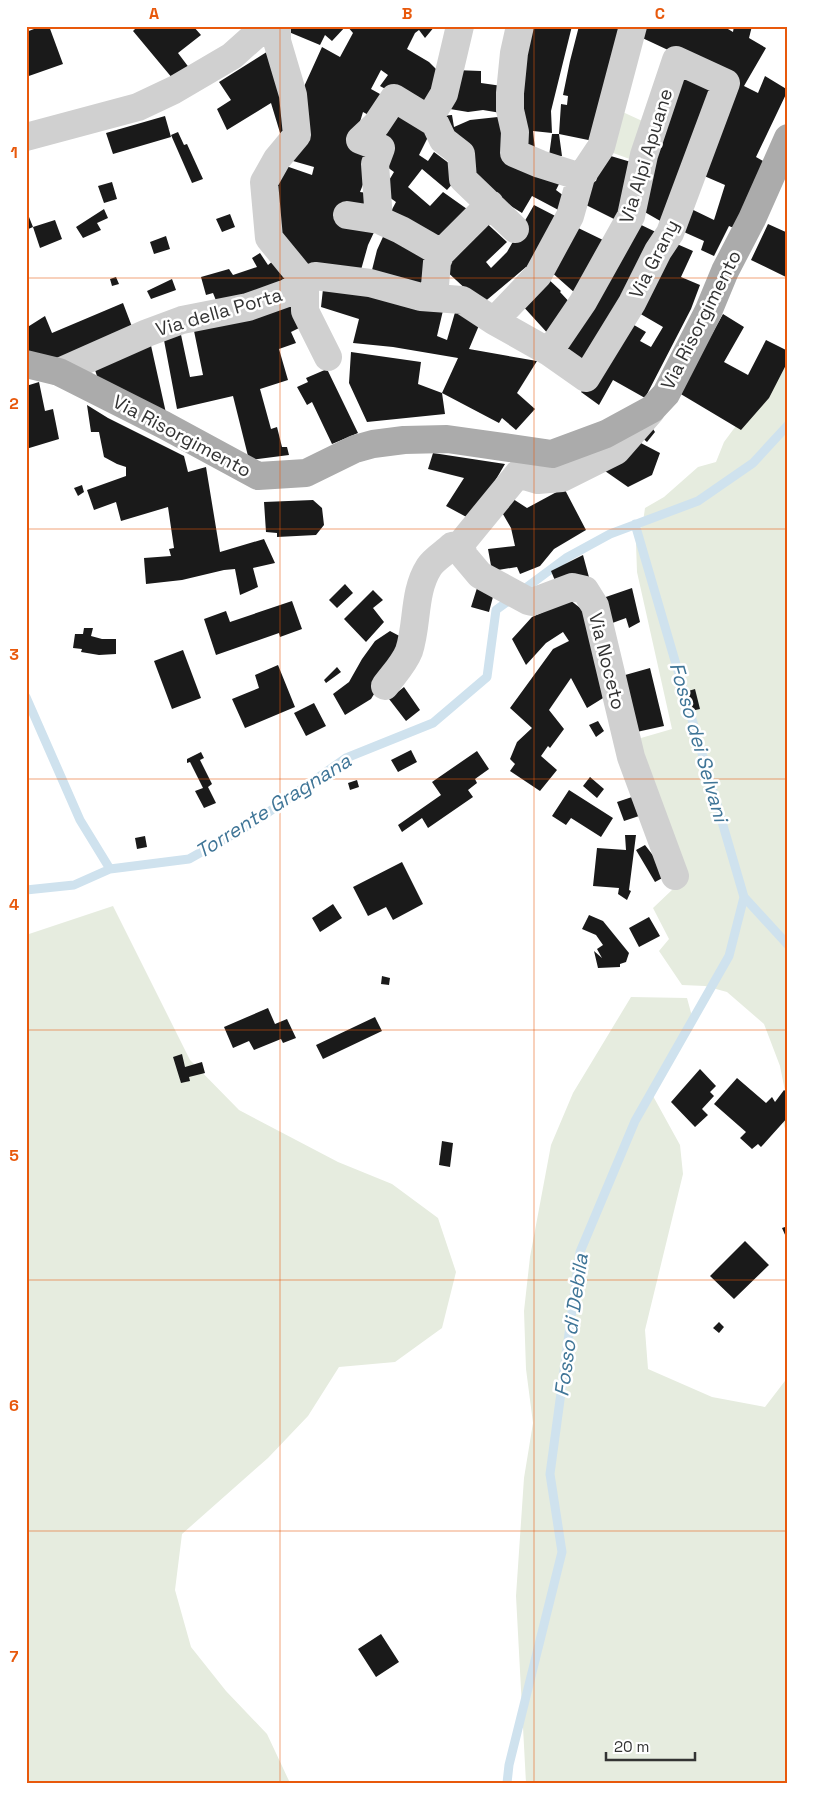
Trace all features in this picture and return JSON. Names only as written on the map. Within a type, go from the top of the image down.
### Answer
[{"type":"main road","name":"Via Risorgimento","points":[[37,369],[164,425],[258,476],[306,473],[355,449],[373,444],[404,440],[447,439],[552,454],[606,434],[652,409],[666,394],[752,219],[788,138]]},
{"type":"street","points":[[26,137],[138,107],[167,94],[232,56],[260,31],[273,26],[293,95],[297,135],[277,158],[264,182],[269,238],[305,282],[305,311],[328,357]]},
{"type":"street","points":[[429,119],[444,94],[460,26]]},
{"type":"street","points":[[520,26],[514,53],[510,93],[510,110],[515,132],[514,153],[540,164],[581,177]]},
{"type":"street","points":[[494,321],[538,275],[570,216],[581,177],[601,147],[633,26]]},
{"type":"street","name":"Via Grany","points":[[494,321],[548,352],[586,378],[629,308],[658,251],[670,234],[726,82],[676,60]]},
{"type":"street","name":"Via Alpi Apuane","points":[[548,352],[583,302],[631,216],[644,155],[676,60]]},
{"type":"street","points":[[379,220],[375,164],[382,148],[360,140],[376,125],[394,98],[435,123],[443,140],[461,154],[463,179],[516,229]]},
{"type":"street","points":[[434,297],[437,262],[441,253],[490,204]]},
{"type":"street","points":[[347,215],[379,220],[401,230],[441,253]]},
{"type":"street","name":"Via della Porta","points":[[37,369],[147,334],[182,320],[248,306],[287,293],[315,276],[370,283],[421,297],[462,300],[494,321]]},
{"type":"street","points":[[385,686],[400,667],[408,651],[415,620],[417,598],[429,568],[452,546],[460,546],[518,474],[538,480],[562,478],[616,451],[652,409]]},
{"type":"street","name":"Via Noceto","points":[[460,546],[464,556],[480,575],[528,602],[572,587],[585,590],[595,606],[631,757],[675,876]]},
{"type":"shaded area","points":[[614,108],[651,125],[638,162],[605,150]]},
{"type":"shaded area","points":[[788,357],[788,1139],[780,1112],[785,1091],[780,1066],[764,1024],[727,992],[705,986],[682,985],[659,951],[669,939],[653,908],[673,889],[634,740],[672,729],[637,572],[636,543],[643,522],[645,508],[664,497],[698,467],[716,462],[724,442],[750,407],[769,398],[773,371]]},
{"type":"shaded area","points":[[113,906],[190,1060],[239,1110],[338,1162],[392,1184],[438,1218],[456,1272],[442,1328],[395,1362],[339,1367],[308,1416],[268,1458],[182,1534],[175,1590],[191,1647],[226,1691],[267,1734],[290,1783],[26,1783],[26,935]]},
{"type":"shaded area","points":[[631,997],[687,998],[693,1020],[653,1096],[680,1145],[683,1174],[645,1330],[648,1369],[712,1397],[765,1407],[788,1377],[788,1783],[526,1783],[516,1596],[524,1478],[533,1423],[526,1369],[524,1311],[530,1257],[551,1145],[573,1093]]},
{"type":"building","points":[[42,26],[49,26],[63,64],[26,77],[26,32]]},
{"type":"building","points":[[138,26],[193,26],[201,35],[178,53],[190,69],[173,79],[133,31]]},
{"type":"building","points":[[288,26],[346,26],[332,41],[325,35],[320,45],[284,30]]},
{"type":"building","points":[[347,26],[435,26],[425,38],[419,30],[415,33],[407,49],[429,62],[445,78],[426,111],[380,86],[388,75],[381,70],[371,89],[389,99],[376,119],[363,112],[354,141],[377,149],[360,192],[367,193],[376,228],[368,245],[359,277],[304,271],[280,245],[272,187],[286,166],[312,175],[314,167],[293,161],[297,102],[322,47],[340,57],[353,33]]},
{"type":"building","points":[[535,26],[572,26],[551,111],[552,133],[533,131],[536,159],[517,128],[527,27],[535,29]]},
{"type":"building","points":[[579,26],[618,26],[628,29],[598,142],[559,134],[561,104],[567,105],[568,96],[563,95]]},
{"type":"building","points":[[641,26],[723,26],[733,32],[734,26],[752,26],[749,38],[766,48],[744,86],[758,93],[765,76],[788,90],[756,157],[763,161],[736,229],[729,226],[714,256],[701,250],[704,241],[675,228],[683,205],[714,220],[725,185],[695,172],[732,80],[636,35]]},
{"type":"building","points":[[273,48],[295,133],[281,136],[271,103],[227,130],[217,109],[231,100],[219,82]]},
{"type":"building","points":[[454,70],[481,71],[481,83],[509,87],[507,114],[483,110],[468,112],[444,108]]},
{"type":"building","points":[[682,72],[720,85],[669,226],[636,207]]},
{"type":"building","points":[[395,102],[432,129],[419,155],[428,161],[434,152],[462,173],[447,190],[422,169],[408,187],[430,206],[443,192],[474,214],[442,246],[388,217],[396,202],[382,192],[394,172],[379,161],[372,140]]},
{"type":"building","points":[[452,115],[454,127],[470,120],[507,116],[513,148],[561,180],[556,190],[564,196],[566,214],[532,196],[522,213],[473,182],[440,116]]},
{"type":"building","points":[[165,116],[171,137],[113,154],[106,133]]},
{"type":"building","points":[[178,132],[184,145],[187,144],[203,179],[192,183],[171,135]]},
{"type":"building","points":[[552,134],[559,134],[562,156],[549,156]]},
{"type":"building","points":[[604,154],[641,165],[618,221],[578,201],[588,184],[596,181]]},
{"type":"building","points":[[112,182],[117,199],[104,203],[98,186]]},
{"type":"building","points":[[534,205],[563,220],[534,271],[526,267],[482,304],[443,268],[481,218],[507,242],[486,262],[491,268],[507,252]]},
{"type":"building","points":[[104,209],[108,218],[97,223],[101,230],[83,238],[76,227]]},
{"type":"building","points":[[230,214],[235,227],[222,232],[216,219]]},
{"type":"building","points":[[29,217],[33,227],[26,230],[26,218]]},
{"type":"building","points":[[55,220],[62,239],[40,248],[33,227]]},
{"type":"building","points":[[635,222],[662,235],[586,371],[557,352]]},
{"type":"building","points":[[570,224],[603,240],[575,293],[549,270]]},
{"type":"building","points":[[768,224],[788,233],[788,278],[751,260]]},
{"type":"building","points":[[387,228],[437,255],[426,293],[370,278],[377,250]]},
{"type":"building","points":[[166,236],[170,249],[154,254],[150,242]]},
{"type":"building","points":[[670,241],[693,251],[681,277],[700,285],[691,309],[645,398],[613,380],[599,405],[581,392],[596,370],[634,325],[646,332],[640,341],[651,347],[663,327],[632,309]]},
{"type":"building","points":[[260,253],[268,265],[279,256],[294,276],[219,308],[213,293],[206,295],[201,277],[229,269],[233,275],[257,267],[252,258]]},
{"type":"building","points":[[545,276],[573,306],[551,337],[521,304]]},
{"type":"building","points":[[116,277],[119,284],[112,286],[110,279]]},
{"type":"building","points":[[172,279],[176,290],[151,299],[147,291]]},
{"type":"building","points":[[324,280],[445,302],[437,336],[447,340],[456,309],[480,323],[469,349],[537,361],[517,393],[535,409],[516,430],[502,418],[499,423],[442,393],[458,358],[393,347],[353,343],[359,319],[321,307]]},
{"type":"building","points":[[291,296],[305,325],[291,332],[296,343],[279,349],[288,380],[260,389],[271,429],[277,427],[282,447],[287,447],[289,455],[249,460],[233,396],[177,409],[163,335],[180,330],[190,377],[203,375],[193,326]]},
{"type":"building","points":[[123,303],[134,332],[65,361],[26,356],[26,328],[45,316],[52,333]]},
{"type":"building","points":[[723,314],[744,327],[724,362],[748,375],[766,340],[788,351],[788,361],[769,398],[741,430],[679,393]]},
{"type":"building","points":[[150,341],[166,413],[98,379],[93,364]]},
{"type":"building","points":[[351,352],[421,362],[418,384],[442,393],[445,414],[367,422],[349,383]]},
{"type":"building","points":[[327,369],[358,433],[332,444],[312,402],[307,405],[297,387],[308,382],[306,378]]},
{"type":"building","points":[[39,382],[45,411],[53,409],[59,439],[26,449],[26,386]]},
{"type":"building","points":[[87,405],[108,418],[184,456],[188,472],[206,467],[220,552],[264,539],[275,563],[253,568],[258,587],[240,595],[235,569],[182,580],[146,584],[144,558],[171,556],[169,549],[174,548],[168,507],[121,521],[116,502],[94,510],[87,490],[126,476],[126,467],[104,457],[99,432],[91,432]]},
{"type":"building","points":[[653,429],[655,432],[647,442],[640,436]]},
{"type":"building","points":[[637,441],[660,453],[652,475],[628,487],[605,471]]},
{"type":"building","points":[[433,453],[505,464],[472,520],[446,506],[464,478],[428,469]]},
{"type":"building","points":[[82,485],[84,492],[78,496],[74,488]]},
{"type":"building","points":[[564,488],[586,530],[554,549],[540,566],[520,574],[517,567],[492,571],[488,549],[515,546],[511,528],[500,509],[510,497],[527,508]]},
{"type":"building","points":[[313,500],[322,508],[324,525],[316,535],[277,537],[277,533],[266,532],[264,502]]},
{"type":"building","points":[[583,555],[590,581],[556,583],[551,571]]},
{"type":"building","points":[[345,584],[353,593],[337,608],[329,600]]},
{"type":"building","points":[[477,588],[494,593],[489,612],[471,607]]},
{"type":"building","points":[[632,588],[640,622],[629,628],[626,618],[607,625],[600,599]]},
{"type":"building","points":[[373,590],[383,600],[373,608],[384,622],[366,642],[344,619]]},
{"type":"building","points":[[570,600],[584,611],[608,695],[587,708],[571,678],[549,710],[564,729],[550,748],[548,746],[541,756],[557,770],[540,791],[510,771],[515,764],[510,759],[517,742],[532,728],[510,708],[553,649],[569,641],[563,632],[546,643],[526,665],[512,639],[532,617]]},
{"type":"building","points":[[292,601],[302,629],[280,637],[279,633],[216,655],[204,619],[226,611],[230,622]]},
{"type":"building","points":[[84,628],[93,628],[91,636],[102,639],[116,639],[116,654],[99,655],[81,652],[82,649],[73,648],[75,634],[83,634]]},
{"type":"building","points":[[390,631],[407,640],[371,699],[345,715],[333,694],[349,682],[375,641]]},
{"type":"building","points":[[183,650],[201,698],[172,709],[154,661]]},
{"type":"building","points":[[278,665],[295,707],[245,728],[232,699],[259,688],[255,675]]},
{"type":"building","points":[[337,667],[341,672],[326,683],[324,680]]},
{"type":"building","points":[[650,668],[664,726],[632,733],[618,677]]},
{"type":"building","points":[[404,687],[420,710],[406,721],[389,699]]},
{"type":"building","points":[[695,689],[700,709],[691,711],[685,692]]},
{"type":"building","points":[[314,703],[326,726],[306,736],[294,713]]},
{"type":"building","points":[[598,721],[604,731],[596,737],[589,725]]},
{"type":"building","points":[[411,750],[417,762],[398,772],[391,760]]},
{"type":"building","points":[[477,751],[489,769],[475,779],[477,783],[468,790],[473,797],[428,828],[422,818],[402,832],[398,825],[441,795],[432,782]]},
{"type":"building","points":[[201,752],[204,758],[200,760],[212,784],[208,787],[216,803],[204,808],[195,791],[203,788],[190,762],[187,763],[187,759]]},
{"type":"building","points":[[590,777],[604,789],[597,798],[583,786]]},
{"type":"building","points":[[357,780],[359,787],[350,790],[348,783]]},
{"type":"building","points":[[569,790],[613,818],[601,837],[571,818],[566,825],[552,816]]},
{"type":"building","points":[[635,796],[642,815],[624,821],[617,802]]},
{"type":"building","points":[[625,835],[636,835],[629,890],[631,891],[627,900],[618,894],[619,888],[593,886],[597,848],[626,850]]},
{"type":"building","points":[[145,836],[147,847],[137,849],[135,838]]},
{"type":"building","points":[[645,845],[668,875],[655,882],[636,850]]},
{"type":"building","points":[[402,862],[423,904],[393,920],[386,907],[368,916],[353,887]]},
{"type":"building","points":[[333,904],[342,918],[320,932],[312,918]]},
{"type":"building","points":[[589,915],[603,921],[629,953],[626,962],[620,964],[620,967],[598,968],[594,951],[602,958],[597,949],[603,945],[596,935],[582,929]]},
{"type":"building","points":[[649,917],[660,936],[639,947],[629,928]]},
{"type":"building","points":[[382,976],[390,978],[389,985],[381,984]]},
{"type":"building","points":[[268,1008],[275,1024],[287,1019],[296,1038],[283,1043],[281,1039],[254,1050],[249,1041],[233,1048],[224,1027]]},
{"type":"building","points":[[375,1017],[382,1031],[323,1059],[316,1045]]},
{"type":"building","points":[[182,1054],[185,1067],[202,1062],[205,1073],[189,1077],[190,1081],[181,1083],[173,1057]]},
{"type":"building","points":[[700,1069],[716,1086],[710,1092],[714,1096],[702,1109],[708,1115],[695,1127],[671,1102]]},
{"type":"building","points":[[737,1078],[766,1103],[772,1097],[775,1102],[784,1090],[788,1093],[788,1117],[761,1147],[758,1144],[752,1149],[740,1138],[746,1132],[714,1104]]},
{"type":"building","points":[[442,1141],[453,1143],[450,1167],[439,1165]]},
{"type":"building","points":[[788,1226],[788,1237],[786,1237],[782,1228]]},
{"type":"building","points":[[745,1241],[769,1265],[734,1299],[710,1276]]},
{"type":"building","points":[[719,1322],[724,1327],[719,1333],[713,1328]]},
{"type":"building","points":[[381,1634],[399,1662],[376,1677],[358,1649]]},
{"type":"waterway","name":"Torrente Gragnana","points":[[26,697],[80,820],[110,869],[189,859],[253,823],[346,758],[433,723],[487,677],[496,610],[566,558],[610,534],[698,501],[753,463],[788,425]]},
{"type":"waterway","name":"Fosso dei Selvani","points":[[635,524],[744,897],[788,945]]},
{"type":"waterway","points":[[26,890],[74,885],[110,869]]},
{"type":"waterway","name":"Fosso di Debila","points":[[507,1783],[509,1765],[562,1552],[550,1474],[580,1252],[635,1121],[729,956],[744,897]]}]
